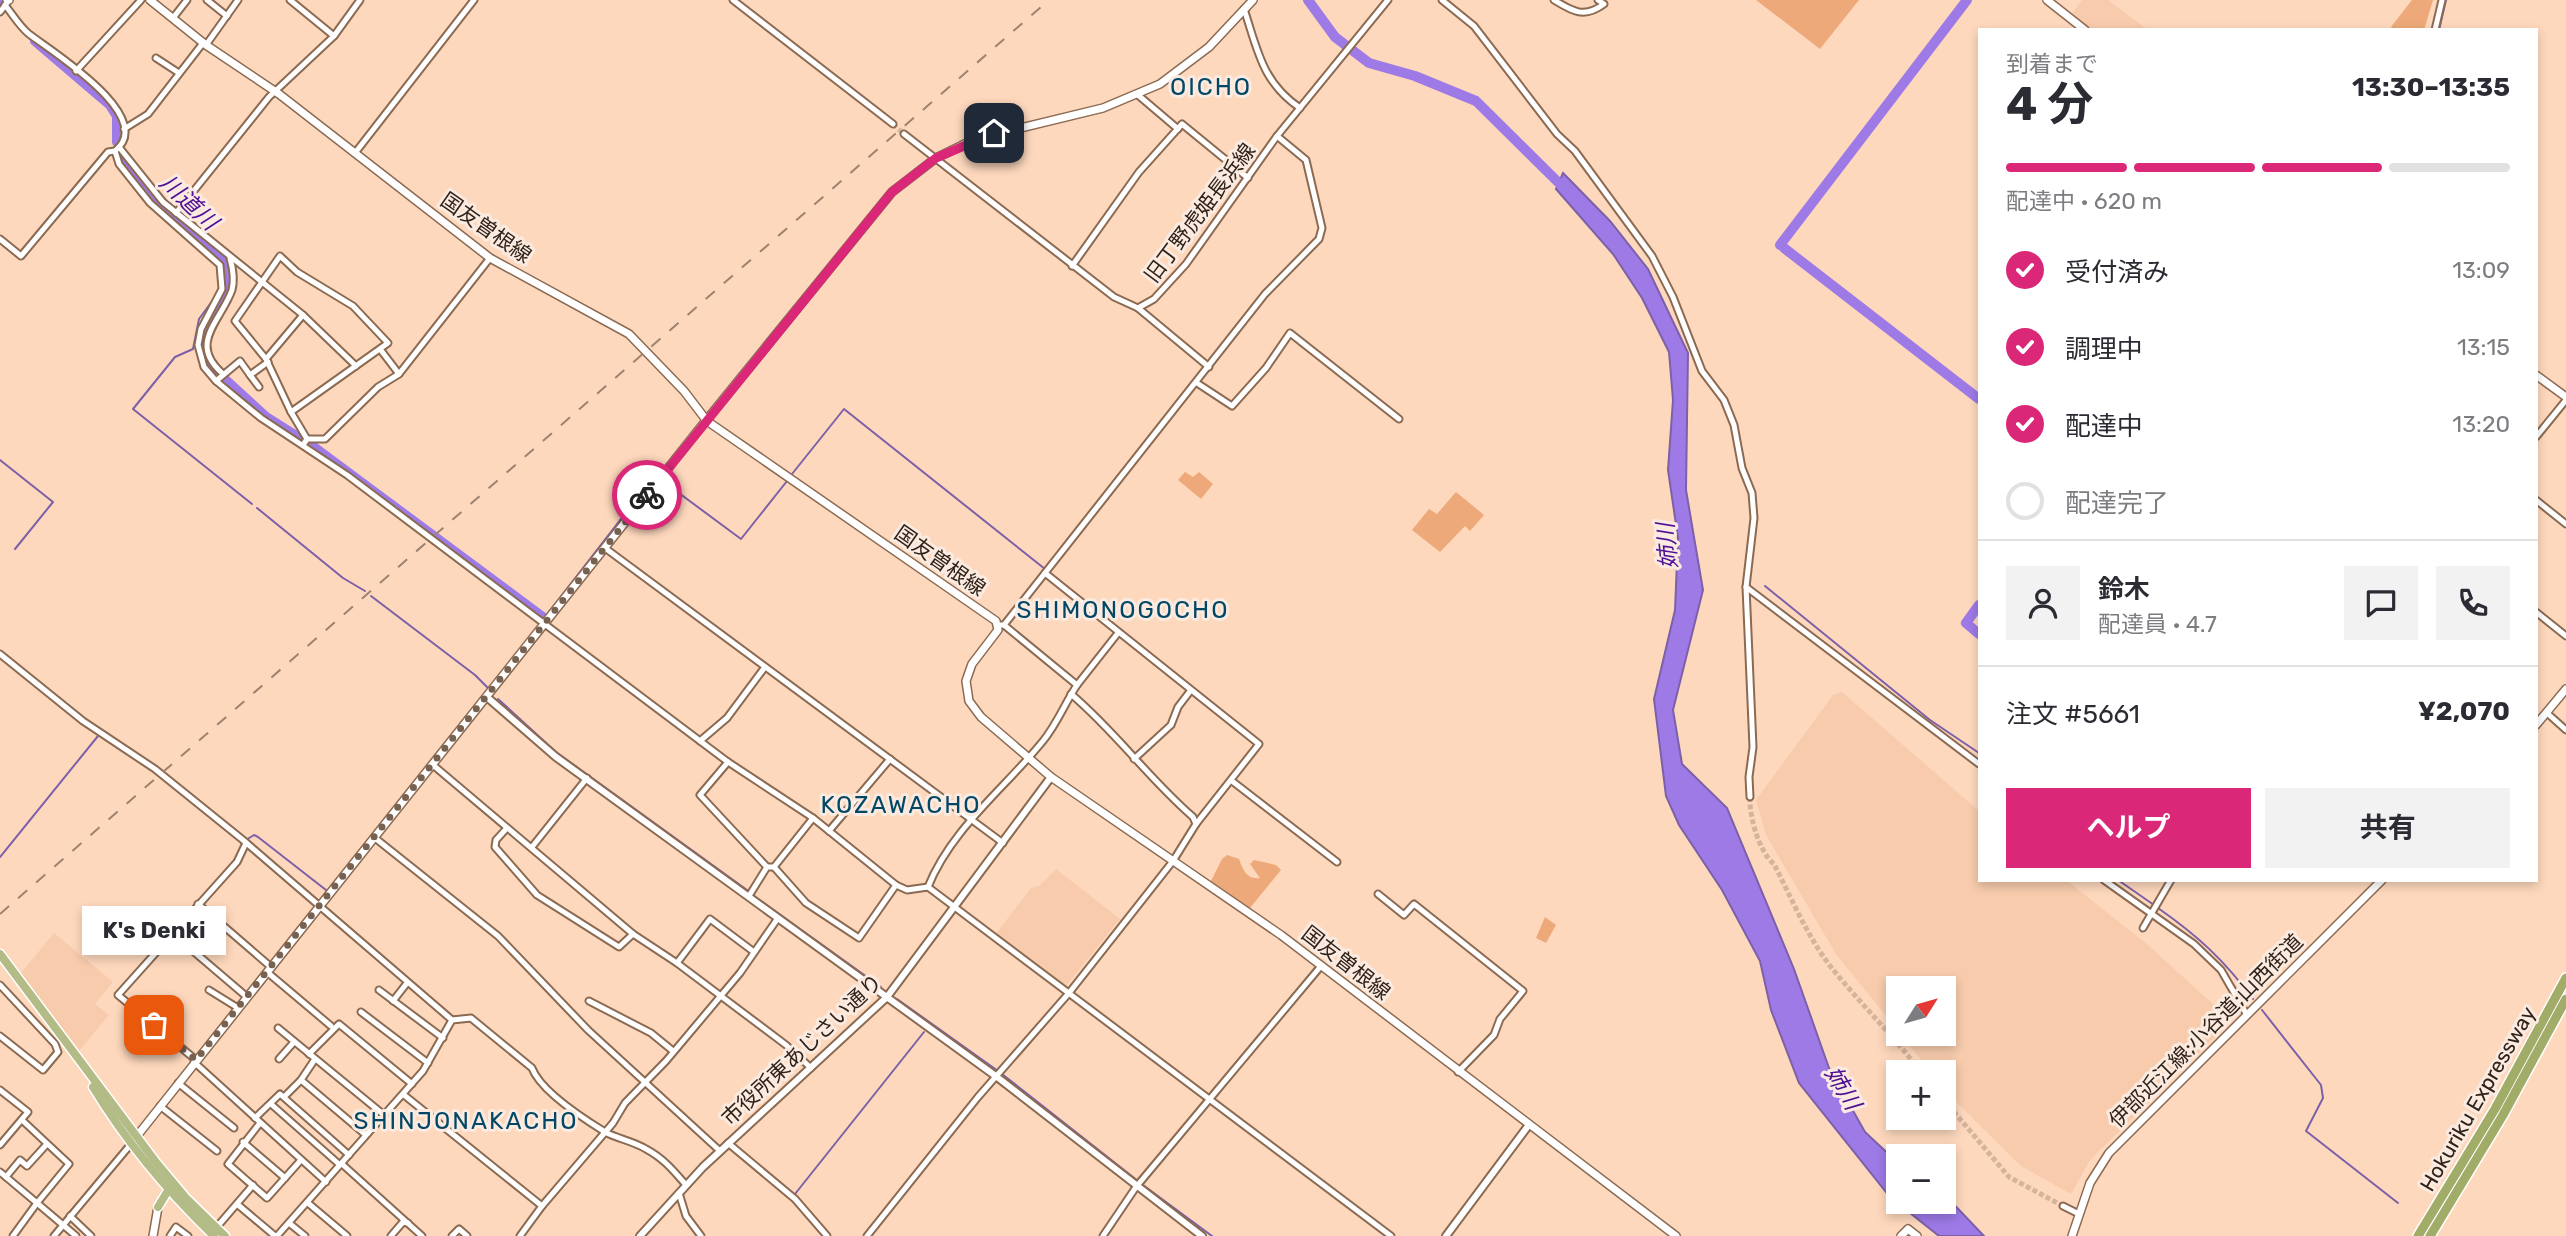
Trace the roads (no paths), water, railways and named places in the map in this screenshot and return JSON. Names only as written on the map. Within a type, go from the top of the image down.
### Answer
[{"type":"highway","points":[[0,954],[80,1063],[166,1190],[183,1201]]},
{"type":"highway","name":"Hokuriku Expressway","points":[[2418,1236],[2495,1109],[2566,978]]},
{"type":"highway","name":"Hokuriku Expressway","points":[[2430,1236],[2497,1126],[2566,999]]},
{"type":"highway","points":[[134,1141],[147,1151],[183,1201],[215,1232],[225,1236]]},
{"type":"highway","points":[[147,1151],[169,1184],[158,1208]]},
{"type":"highway","points":[[158,1208],[167,1201],[183,1201]]},
{"type":"main road","points":[[2047,0],[2082,28]]},
{"type":"main road","name":"国友曽根線","points":[[153,1],[205,44],[355,153],[491,258],[629,334],[684,391],[707,421],[1001,625],[972,664],[966,681],[969,701],[981,717],[1051,777],[1321,966],[1674,1235]]},
{"type":"main road","points":[[134,1141],[238,1007],[488,698],[873,213],[909,177],[936,158],[994,133],[1103,108],[1138,95],[1187,66],[1249,5]]},
{"type":"main road","points":[[2538,377],[2566,398]]},
{"type":"main road","points":[[2538,724],[2566,689]]},
{"type":"main road","name":"伊部近江線;小谷道;山西街道","points":[[2073,1236],[2090,1183],[2109,1153],[2380,882]]},
{"type":"main road","points":[[153,1236],[158,1208]]},
{"type":"main road","points":[[1901,1236],[1908,1229],[1917,1236]]},
{"type":"street","points":[[76,71],[141,0]]},
{"type":"street","points":[[173,18],[187,0]]},
{"type":"street","points":[[207,0],[227,16]]},
{"type":"street","points":[[124,129],[148,114],[238,0]]},
{"type":"street","points":[[290,0],[334,36]]},
{"type":"street","points":[[176,213],[273,92],[334,36],[360,0]]},
{"type":"street","points":[[355,153],[474,0]]},
{"type":"street","points":[[733,0],[893,124]]},
{"type":"street","name":"旧丁野虎姫長浜線","points":[[904,134],[1114,298],[1138,308],[1154,299],[1186,264],[1277,136],[1388,0]]},
{"type":"street","points":[[1442,0],[1474,26],[1604,188],[1652,256],[1673,297],[1702,372],[1724,400],[1739,440],[1742,468],[1752,493],[1754,517],[1746,587],[1753,747],[1749,777],[1750,797]]},
{"type":"street","points":[[1554,0],[1572,11],[1588,14],[1604,4],[1598,0]]},
{"type":"street","points":[[2435,28],[2442,0]]},
{"type":"street","points":[[0,12],[7,1],[27,32],[44,42],[113,102],[121,114],[124,129],[117,149],[119,164],[150,203],[220,265],[222,289],[201,329],[198,345],[204,367],[219,377],[261,418],[303,445],[728,762],[813,818],[896,885],[907,890],[928,887],[1391,1236]]},
{"type":"street","points":[[1249,5],[1269,80],[1282,96],[1300,108]]},
{"type":"street","points":[[156,58],[179,73]]},
{"type":"street","points":[[1138,95],[1178,129]]},
{"type":"street","points":[[1072,266],[1117,207],[1139,172],[1182,124],[1248,178]]},
{"type":"street","points":[[1077,685],[1001,625],[1197,383],[1265,293],[1319,239],[1322,228],[1306,160],[1277,136]]},
{"type":"street","points":[[117,149],[156,195],[303,315],[356,366]]},
{"type":"street","points":[[0,239],[21,256],[77,186],[108,152],[117,149]]},
{"type":"street","points":[[291,412],[388,343],[353,306],[297,272],[280,256],[235,321],[267,360],[291,412],[307,439]]},
{"type":"street","points":[[219,377],[207,343],[210,330],[232,291],[234,279],[230,258]]},
{"type":"street","points":[[307,439],[325,439],[378,387],[399,374],[491,258]]},
{"type":"street","points":[[1138,308],[1209,367]]},
{"type":"street","points":[[250,374],[267,360],[303,315]]},
{"type":"street","points":[[1197,383],[1233,406],[1266,368],[1290,333],[1399,419]]},
{"type":"street","points":[[380,349],[399,374]]},
{"type":"street","points":[[219,377],[240,361],[259,387]]},
{"type":"street","points":[[2538,434],[2566,398]]},
{"type":"street","points":[[303,445],[307,439]]},
{"type":"street","points":[[2538,502],[2566,524]]},
{"type":"street","points":[[606,548],[1003,843]]},
{"type":"street","points":[[867,1236],[1069,993],[1168,864],[1174,861],[1196,824],[1259,744],[1045,573]]},
{"type":"street","points":[[1746,587],[1978,763]]},
{"type":"street","points":[[2538,614],[2566,636]]},
{"type":"street","points":[[928,887],[947,853],[972,820],[1045,738],[1077,685],[1118,633]]},
{"type":"street","points":[[0,654],[83,721],[155,769],[246,843],[452,1020],[471,1017],[532,1068],[536,1079],[546,1088],[606,1132],[654,1154],[674,1169],[686,1185]]},
{"type":"street","points":[[700,741],[727,718],[765,667]]},
{"type":"street","points":[[1134,760],[1171,725],[1191,690]]},
{"type":"street","points":[[1071,694],[1104,722],[1134,760],[1193,817],[1196,824]]},
{"type":"street","points":[[488,698],[547,750],[997,1077],[1139,1184],[1202,1236]]},
{"type":"street","points":[[2547,713],[2566,730]]},
{"type":"street","points":[[829,831],[890,759]]},
{"type":"street","points":[[728,762],[700,794],[732,834],[766,867],[774,867],[806,903],[859,938],[896,885]]},
{"type":"street","points":[[433,765],[633,934],[677,963],[786,1045],[811,1068]]},
{"type":"street","name":"市役所東あじさい通り","points":[[640,1236],[728,1143],[887,997],[956,908],[1051,777]]},
{"type":"street","points":[[532,847],[587,778]]},
{"type":"street","points":[[1232,781],[1337,862]]},
{"type":"street","points":[[774,867],[813,818]]},
{"type":"street","points":[[507,828],[496,840],[495,848],[537,895],[619,947],[633,934]]},
{"type":"street","points":[[376,838],[498,936],[588,1030],[720,1151]]},
{"type":"street","points":[[246,843],[237,862],[118,995],[195,1061],[326,1182]]},
{"type":"street","points":[[749,896],[766,867]]},
{"type":"street","points":[[2107,882],[2175,928],[2221,970],[2247,1015]]},
{"type":"street","points":[[2143,928],[2170,882]]},
{"type":"street","points":[[1378,894],[1405,915],[1414,904],[1523,992],[1500,1018],[1494,1035],[1458,1072]]},
{"type":"street","points":[[198,904],[331,1026]]},
{"type":"street","points":[[520,1236],[542,1206],[606,1132],[625,1103],[720,996],[778,918]]},
{"type":"street","points":[[677,963],[710,919],[754,952]]},
{"type":"street","points":[[172,933],[247,997]]},
{"type":"street","points":[[1103,1236],[1139,1184],[1321,966]]},
{"type":"street","points":[[393,1001],[407,983]]},
{"type":"street","points":[[0,1036],[43,1070],[58,1052],[55,1044],[2,990]]},
{"type":"street","points":[[209,990],[238,1007]]},
{"type":"street","points":[[379,990],[443,1038]]},
{"type":"street","points":[[589,1001],[645,1030],[673,1051]]},
{"type":"street","points":[[361,1012],[428,1063]]},
{"type":"street","points":[[237,1204],[276,1236],[404,1094],[428,1063],[452,1020]]},
{"type":"street","points":[[309,1054],[339,1024],[412,1084]]},
{"type":"street","points":[[278,1028],[384,1115]]},
{"type":"street","points":[[279,1059],[294,1042]]},
{"type":"street","points":[[284,1097],[301,1080],[315,1059]]},
{"type":"street","points":[[301,1080],[366,1135]]},
{"type":"street","points":[[178,1083],[234,1128]]},
{"type":"street","points":[[0,1090],[28,1112],[3,1136],[0,1145]]},
{"type":"street","points":[[301,1160],[267,1198],[228,1164],[257,1121],[280,1094],[349,1155]]},
{"type":"street","points":[[404,1094],[542,1206]]},
{"type":"street","points":[[271,1104],[422,1236]]},
{"type":"street","points":[[160,1106],[217,1151]]},
{"type":"street","points":[[13,1236],[69,1166],[22,1120]]},
{"type":"street","points":[[1446,1236],[1528,1126]]},
{"type":"street","points":[[54,1236],[134,1141]]},
{"type":"street","points":[[243,1142],[285,1178]]},
{"type":"street","points":[[728,1143],[795,1199],[827,1236]]},
{"type":"street","points":[[47,1144],[27,1166],[20,1160],[3,1174],[76,1236]]},
{"type":"street","points":[[215,1232],[253,1185]]},
{"type":"street","points":[[679,1193],[686,1216],[701,1236]]},
{"type":"street","points":[[308,1203],[347,1236]]},
{"type":"street","points":[[2063,1206],[2078,1217]]},
{"type":"street","points":[[70,1216],[91,1236]]},
{"type":"street","points":[[391,1236],[403,1222],[408,1223]]},
{"type":"street","points":[[289,1223],[305,1236]]},
{"type":"street","points":[[170,1236],[176,1227],[188,1236]]},
{"type":"street","points":[[452,1236],[458,1229],[467,1236]]},
{"type":"waterway","name":"姉川","points":[[1308,0],[1335,37],[1369,63],[1415,76],[1476,101],[1566,190]]},
{"type":"waterway","points":[[1780,245],[1967,0]]},
{"type":"waterway","points":[[2439,28],[2446,0]]},
{"type":"waterway","name":"川道川","points":[[35,41],[110,105],[117,116],[117,142]]},
{"type":"waterway","points":[[119,155],[153,199],[224,263],[228,287],[203,341],[207,363],[266,417],[301,439]]},
{"type":"waterway","points":[[1784,248],[1978,398]]},
{"type":"waterway","points":[[213,300],[199,319],[193,349],[175,357],[133,409],[252,504]]},
{"type":"waterway","points":[[792,474],[844,409],[1045,569]]},
{"type":"waterway","points":[[311,445],[544,618]]},
{"type":"waterway","points":[[0,460],[53,502],[15,549]]},
{"type":"waterway","points":[[542,621],[655,475]]},
{"type":"waterway","points":[[664,482],[741,539],[787,481]]},
{"type":"waterway","points":[[257,508],[343,578],[365,591]]},
{"type":"waterway","points":[[1050,573],[1258,740]]},
{"type":"waterway","points":[[1765,586],[1930,720],[1978,752]]},
{"type":"waterway","points":[[371,596],[475,675],[489,689]]},
{"type":"waterway","points":[[1978,606],[1966,623],[1978,633]]},
{"type":"waterway","points":[[498,699],[556,752],[747,890]]},
{"type":"waterway","points":[[0,857],[98,736]]},
{"type":"waterway","points":[[103,738],[154,772],[241,842]]},
{"type":"waterway","points":[[246,840],[254,835],[258,837],[326,890]]},
{"type":"waterway","points":[[2121,882],[2154,905]]},
{"type":"waterway","points":[[754,896],[881,987]]},
{"type":"waterway","points":[[2158,908],[2210,949],[2253,999]]},
{"type":"waterway","points":[[897,999],[998,1071]]},
{"type":"waterway","points":[[2262,1010],[2321,1085],[2323,1098],[2306,1131],[2398,1203]]},
{"type":"waterway","points":[[795,1194],[924,1032]]},
{"type":"waterway","points":[[1002,1074],[1138,1181]]},
{"type":"waterway","points":[[1143,1185],[1212,1236]]},
{"type":"tunnel","points":[[893,124],[904,134]]},
{"type":"tunnel","points":[[1750,797],[1753,823],[1760,843],[1774,864],[1817,947],[1835,972],[1912,1060]]},
{"type":"tunnel","points":[[1956,1114],[2009,1177],[2063,1206]]},
{"type":"railway","points":[[0,914],[1049,0]]},
{"type":"place","name":"K's Denki","points":[[154,1025]]},
{"type":"district","name":"OICHO","points":[[1211,87]]},
{"type":"district","name":"SHIMONOGOCHO","points":[[1123,610]]},
{"type":"district","name":"KOZAWACHO","points":[[901,805]]},
{"type":"district","name":"SHINJONAKACHO","points":[[466,1121]]}]
